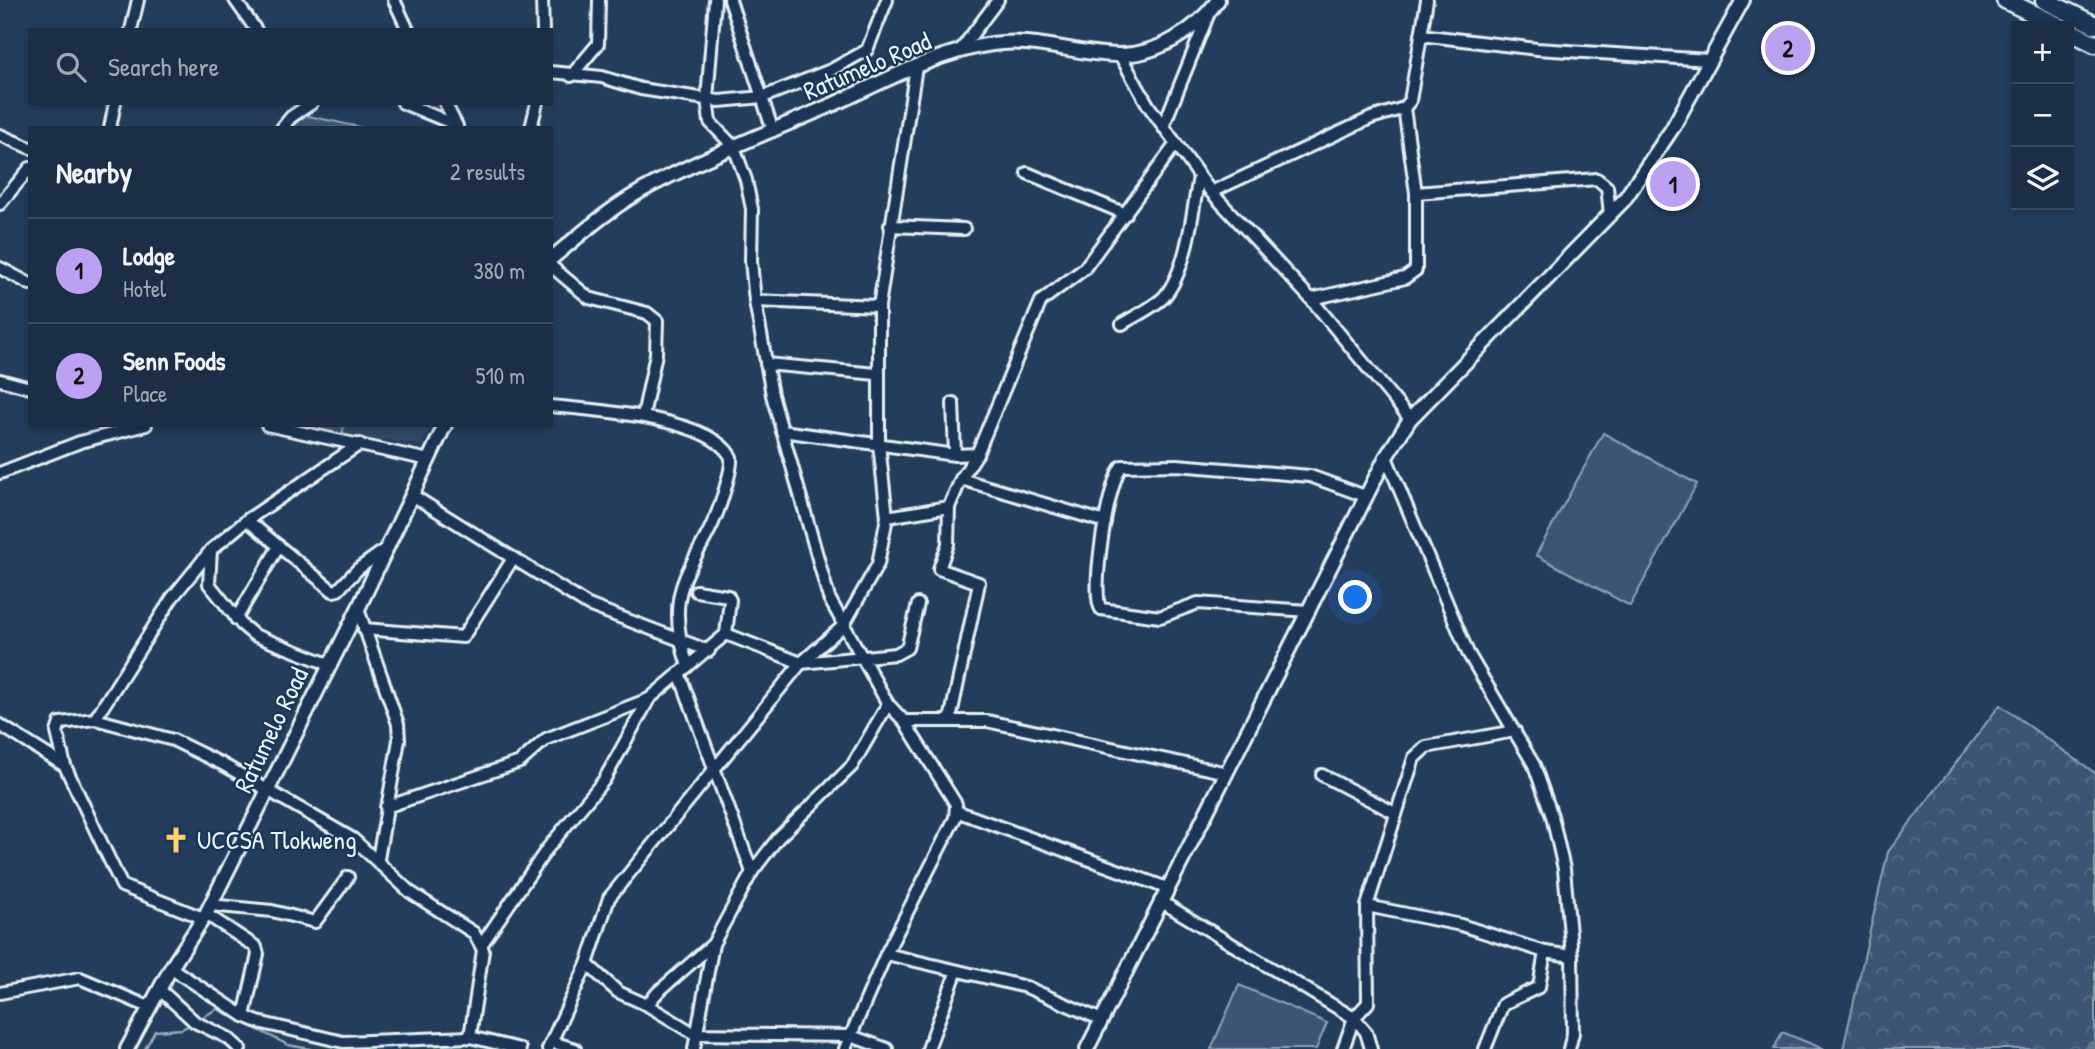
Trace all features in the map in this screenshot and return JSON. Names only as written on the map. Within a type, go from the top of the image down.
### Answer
[{"type":"main road","points":[[2005,0],[2049,21]]},
{"type":"main road","points":[[2043,0],[2095,25]]},
{"type":"main road","points":[[2074,34],[2095,44]]},
{"type":"street","points":[[131,28],[138,0]]},
{"type":"street","points":[[235,0],[255,28]]},
{"type":"street","points":[[394,0],[407,28]]},
{"type":"street","points":[[542,0],[542,28]]},
{"type":"street","points":[[571,76],[598,44],[599,0]]},
{"type":"street","points":[[715,0],[707,99],[711,124],[734,147],[752,209],[751,261],[766,364],[829,598],[861,660],[888,704],[904,721],[954,798],[956,811],[886,954],[845,1049]]},
{"type":"street","points":[[730,0],[773,131]]},
{"type":"street","points":[[553,72],[602,77],[630,87],[707,99],[762,97],[831,70],[867,50],[887,0]]},
{"type":"street","points":[[958,52],[998,0]]},
{"type":"street","name":"Ratumelo Road","points":[[553,257],[591,225],[652,184],[915,67],[958,52],[1008,43],[1120,55],[1164,44],[1188,31],[1209,13],[1218,0]]},
{"type":"street","points":[[1211,192],[1371,118],[1404,108],[1410,100],[1427,0]]},
{"type":"street","points":[[1087,1049],[1386,457],[1410,419],[1624,200],[1672,129],[1743,0]]},
{"type":"street","points":[[1163,127],[1209,13]]},
{"type":"street","points":[[1421,35],[1537,49],[1709,60]]},
{"type":"street","points":[[1120,55],[1163,127],[1199,177],[1311,299],[1410,419]]},
{"type":"street","points":[[575,1049],[550,1046],[587,964],[609,898],[801,663],[843,626],[878,564],[887,517],[878,444],[879,306],[915,67]]},
{"type":"street","points":[[110,126],[115,105]]},
{"type":"street","points":[[284,126],[291,117],[309,105]]},
{"type":"street","points":[[408,105],[456,126]]},
{"type":"street","points":[[446,105],[457,126]]},
{"type":"street","points":[[531,126],[537,105]]},
{"type":"street","points":[[1311,299],[1414,274],[1418,230],[1416,193],[1404,108]]},
{"type":"street","points":[[0,135],[28,147]]},
{"type":"street","points":[[950,720],[979,583],[939,569],[948,544],[949,507],[961,479],[977,454],[1041,301],[1084,269],[1175,145]]},
{"type":"street","points":[[0,204],[28,170]]},
{"type":"street","points":[[1027,173],[1126,214]]},
{"type":"street","points":[[1122,324],[1163,297],[1172,281],[1186,250],[1199,177]]},
{"type":"street","points":[[1416,193],[1597,179],[1607,187],[1610,215]]},
{"type":"street","points":[[890,226],[964,229]]},
{"type":"street","points":[[0,268],[28,283]]},
{"type":"street","points":[[553,268],[589,298],[647,313],[657,321],[656,354],[643,415]]},
{"type":"street","points":[[755,301],[879,306]]},
{"type":"street","points":[[766,364],[877,374]]},
{"type":"street","points":[[0,380],[28,387]]},
{"type":"street","points":[[953,403],[955,455]]},
{"type":"street","points":[[553,406],[643,415],[717,440],[731,457],[718,515],[685,574],[677,611],[684,669],[713,771],[752,872]]},
{"type":"street","points":[[0,473],[80,442],[136,427]]},
{"type":"street","points":[[277,427],[429,460]]},
{"type":"street","name":"Ratumelo Road","points":[[127,1049],[171,968],[206,912],[328,664],[358,609],[383,551],[444,427]]},
{"type":"street","points":[[782,431],[955,455],[977,454]]},
{"type":"street","points":[[96,719],[172,597],[211,550],[247,520],[360,444]]},
{"type":"street","points":[[1386,457],[1468,653],[1534,765],[1552,816],[1564,869],[1572,956],[1573,1034],[1569,1049]]},
{"type":"street","points":[[1308,611],[1198,603],[1160,617],[1104,611],[1096,597],[1105,522],[1116,473],[1122,466],[1177,465],[1310,476],[1365,496]]},
{"type":"street","points":[[961,479],[1105,522]]},
{"type":"street","points":[[412,495],[512,560],[588,605],[709,651]]},
{"type":"street","points":[[887,517],[949,507]]},
{"type":"street","points":[[247,520],[335,591],[366,562],[383,551]]},
{"type":"street","points":[[236,619],[279,546]]},
{"type":"street","points":[[211,550],[209,584],[236,619],[254,635],[328,664]]},
{"type":"street","points":[[364,629],[463,637],[512,560]]},
{"type":"street","points":[[386,807],[470,776],[520,762],[546,738],[649,699],[726,634],[730,600],[728,596],[696,591]]},
{"type":"street","points":[[726,634],[801,663],[861,660],[896,654],[907,648],[918,604]]},
{"type":"street","points":[[358,609],[398,724],[399,740],[378,859]]},
{"type":"street","points":[[470,1037],[482,944],[547,849],[604,780],[649,699]]},
{"type":"street","points":[[694,1049],[713,944],[752,872],[778,838],[852,766],[888,704]]},
{"type":"street","points":[[244,1016],[258,954],[256,947],[206,912],[122,886],[65,766],[57,732],[60,723],[96,719],[173,740],[353,839],[378,859],[410,892],[474,933],[482,944]]},
{"type":"street","points":[[904,721],[987,721],[1227,773]]},
{"type":"street","points":[[0,725],[65,766]]},
{"type":"street","points":[[1343,1049],[1354,1018],[1368,1003],[1367,906],[1414,758],[1420,750],[1434,745],[1515,731]]},
{"type":"street","points":[[1322,775],[1395,813]]},
{"type":"street","points":[[956,811],[1167,888]]},
{"type":"street","points":[[206,912],[272,911],[315,922],[348,877]]},
{"type":"street","points":[[1160,901],[1354,1018],[1366,1032],[1371,1049]]},
{"type":"street","points":[[1367,906],[1461,925],[1545,952],[1572,956]]},
{"type":"street","points":[[647,1005],[657,992],[713,944]]},
{"type":"street","points":[[1485,1049],[1503,1004],[1539,987],[1545,952]]},
{"type":"street","points":[[886,954],[956,973],[1026,987],[1102,1020]]},
{"type":"street","points":[[587,964],[618,992],[647,1005],[695,1034],[851,1036],[887,1049]]},
{"type":"street","points":[[171,968],[244,1016],[343,1045],[470,1037],[520,1049]]},
{"type":"street","points":[[928,1049],[956,973]]},
{"type":"street","points":[[0,993],[80,978],[149,1007]]},
{"type":"street","points":[[159,989],[195,1022],[228,1038],[240,1049]]},
{"type":"shaded area","points":[[344,427],[431,427],[422,445],[342,435]]},
{"type":"green space","points":[[304,115],[355,126],[293,126]]},
{"type":"green space","points":[[305,427],[344,427],[342,435]]},
{"type":"green space","points":[[1603,433],[1697,484],[1630,606],[1536,555]]},
{"type":"green space","points":[[2000,705],[2095,773],[2095,1049],[1843,1049],[1888,852]]},
{"type":"green space","points":[[1239,985],[1327,1023],[1316,1049],[1211,1049]]},
{"type":"green space","points":[[1782,1032],[1824,1049],[1774,1049]]},
{"type":"waterway","points":[[199,1019],[217,1009],[288,1045],[310,1049]]},
{"type":"waterway","points":[[145,1049],[155,1031],[182,1029],[193,1023]]},
{"type":"place","name":"Senn Foods","points":[[1788,48]]},
{"type":"place","name":"Lodge","points":[[1673,184]]},
{"type":"place","name":"UCCSA Tlokweng","points":[[176,840]]}]
